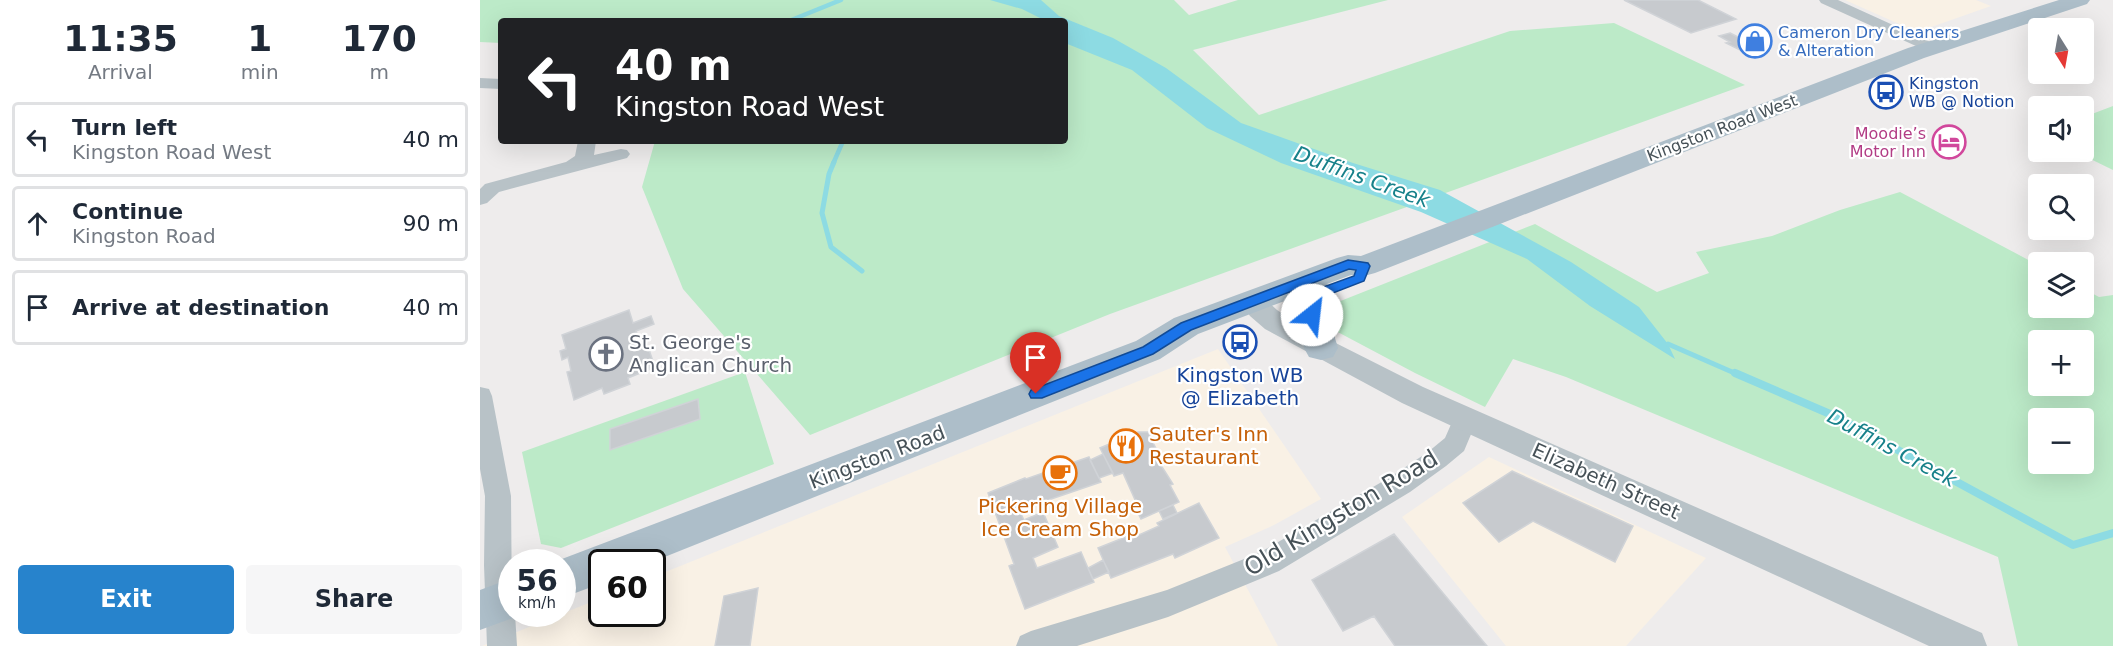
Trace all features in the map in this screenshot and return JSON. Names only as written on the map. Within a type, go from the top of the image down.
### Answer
[{"type":"main road","points":[[1932,48],[2080,0]]},
{"type":"main road","name":"Kingston Road West","points":[[1364,266],[1932,48]]},
{"type":"main road","points":[[1348,265],[1364,266],[1360,278],[1319,294],[1258,308],[1348,265]]},
{"type":"main road","points":[[1319,294],[1312,315],[1320,348]]},
{"type":"main road","name":"Kingston Road","points":[[639,549],[1148,350],[1192,343],[1258,308]]},
{"type":"street","points":[[1826,0],[1932,48]]},
{"type":"street","points":[[480,83],[498,84]]},
{"type":"street","points":[[573,166],[584,158],[586,144]]},
{"type":"street","points":[[480,199],[492,188],[621,154]]},
{"type":"street","name":"Elizabeth Street","points":[[1258,308],[1349,365],[1465,420],[1664,507],[1969,646]]},
{"type":"street","points":[[480,396],[498,496],[497,603],[502,646]]},
{"type":"street","name":"Old Kingston Road","points":[[1031,646],[1168,603],[1269,562],[1401,484],[1437,459],[1455,444],[1465,420]]},
{"type":"shaded area","points":[[1845,0],[1976,0],[1991,6],[1917,32]]},
{"type":"shaded area","points":[[1218,349],[1321,499],[1274,525],[1225,547],[1278,646],[482,646],[529,627],[576,627],[576,608],[588,603],[588,627],[666,627],[666,572]]},
{"type":"shaded area","points":[[1489,457],[1706,558],[1626,646],[1506,646],[1402,517]]},
{"type":"green space","points":[[480,0],[1174,0],[1189,15],[1238,0],[1388,0],[1193,50],[1259,115],[1510,31],[1614,23],[1745,85],[1110,314],[810,435],[683,289],[642,187],[654,144],[1068,144],[1068,18],[498,18],[498,43],[480,42]]},
{"type":"green space","points":[[2113,106],[2113,170],[2094,161],[2094,113]]},
{"type":"green space","points":[[1900,192],[2028,260],[2028,318],[2094,318],[2094,294],[2099,297],[2113,295],[2113,646],[2018,646],[1998,557],[1566,377],[1513,359],[1485,407],[1332,329],[1331,318],[1338,302],[1535,224],[1657,292],[1709,273],[1696,252],[1772,236],[1840,210]]},
{"type":"green space","points":[[745,372],[774,464],[561,548],[541,544],[522,452]]},
{"type":"water","name":"Duffins Creek","points":[[990,0],[1041,0],[1064,18],[1040,18],[1022,9]]},
{"type":"water","name":"Duffins Creek","points":[[1068,20],[1113,38],[1166,68],[1241,123],[1353,163],[1440,190],[1571,262],[1639,307],[1668,344],[1675,359],[1590,306],[1527,259],[1421,212],[1281,163],[1207,128],[1132,70],[1068,44]]},
{"type":"building","points":[[1624,0],[1698,0],[1736,19],[1691,33]]},
{"type":"building","points":[[1730,33],[1740,38],[1749,35],[1765,44],[1742,51],[1726,43],[1730,42],[1719,36]]},
{"type":"building","name":"St. George's Anglican Church","points":[[629,310],[633,323],[651,316],[654,324],[636,331],[640,343],[646,341],[655,367],[628,378],[630,384],[604,394],[602,388],[574,400],[567,372],[571,371],[568,357],[562,360],[560,351],[566,349],[562,335]]},
{"type":"building","points":[[698,399],[700,419],[610,450],[610,429]]},
{"type":"building","points":[[1138,432],[1148,432],[1160,457],[1157,459],[1173,484],[1170,485],[1179,502],[1141,519],[1123,473],[1114,476],[1100,448]]},
{"type":"building","points":[[1103,454],[1113,473],[1099,478],[1090,460]]},
{"type":"building","points":[[1089,457],[1101,482],[1019,510],[1024,520],[1043,512],[1058,547],[1033,558],[1037,568],[1081,552],[1094,582],[1025,609],[1009,566],[1014,564],[988,493]]},
{"type":"building","points":[[1512,471],[1633,526],[1615,562],[1533,521],[1499,542],[1463,503]]},
{"type":"building","points":[[1199,503],[1219,538],[1175,558],[1173,554],[1111,578],[1098,548],[1138,532],[1139,535],[1159,526],[1157,523]]},
{"type":"building","points":[[1173,505],[1177,513],[1163,519],[1159,511]]},
{"type":"building","points":[[1394,534],[1487,646],[1395,646],[1374,616],[1343,631],[1312,580]]},
{"type":"building","points":[[1103,560],[1109,572],[1093,579],[1088,568]]},
{"type":"building","points":[[758,588],[750,646],[715,646],[724,596]]},
{"type":"waterway","points":[[796,18],[841,0]]},
{"type":"waterway","points":[[833,164],[842,144]]},
{"type":"waterway","points":[[834,162],[829,174],[822,213],[831,247],[862,271]]},
{"type":"waterway","name":"Duffins Creek","points":[[1668,344],[1739,375]]},
{"type":"waterway","name":"Duffins Creek","points":[[1735,373],[1837,417],[2073,545],[2113,533]]},
{"type":"place","name":"Cameron Dry Cleaners & Alteration","points":[[1755,41]]},
{"type":"place","name":"Kingston WB @ Notion","points":[[1886,92]]},
{"type":"place","name":"Moodie’s Motor Inn","points":[[1949,142]]},
{"type":"place","name":"Kingston WB @ Elizabeth","points":[[1240,342]]},
{"type":"place","name":"St. George's Anglican Church","points":[[606,354]]},
{"type":"place","name":"Sauter's Inn Restaurant","points":[[1126,446]]},
{"type":"place","name":"Pickering Village Ice Cream Shop","points":[[1060,473]]},
{"type":"route","points":[[1036,394],[1148,350],[1186,326],[1348,265],[1364,266],[1360,278],[1319,294],[1312,315]]}]
